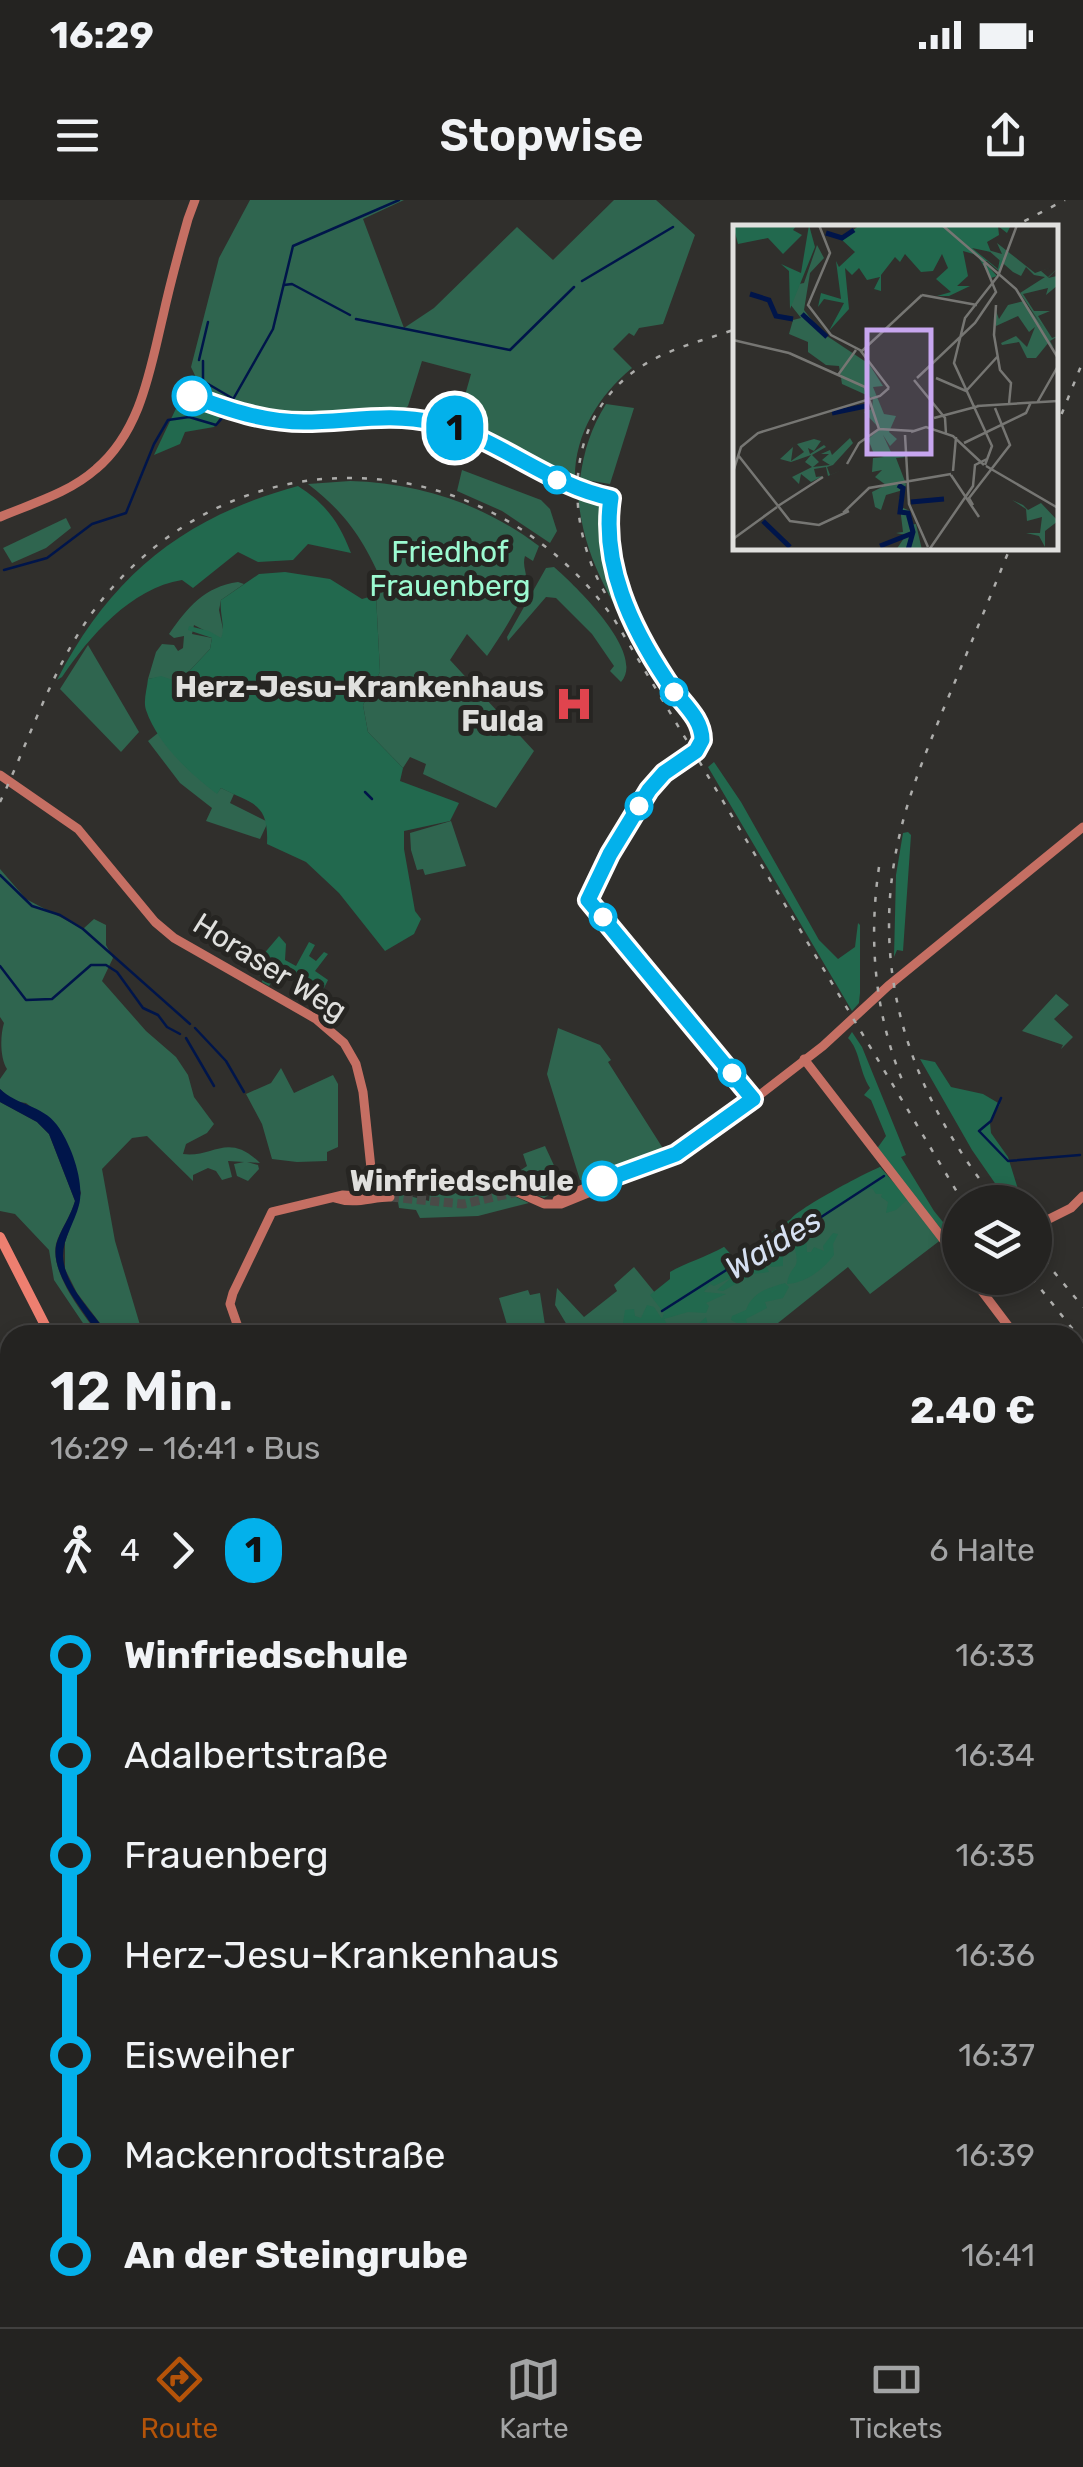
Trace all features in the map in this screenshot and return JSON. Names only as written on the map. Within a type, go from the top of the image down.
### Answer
[{"type":"main road","points":[[0,517],[72,486],[95,471],[124,438],[146,383],[195,200]]},
{"type":"main road","name":"Horaser Weg","points":[[0,775],[78,829],[164,930],[316,1020],[344,1043],[356,1064],[363,1092],[374,1197]]},
{"type":"main road","points":[[517,1192],[557,1206],[647,1170],[713,1130],[849,1024],[888,986],[1083,826]]},
{"type":"main road","points":[[804,1059],[942,1239]]},
{"type":"main road","points":[[539,1200],[557,1200],[661,1156],[666,1158]]},
{"type":"main road","points":[[234,1325],[232,1294],[270,1214],[281,1208],[343,1195],[390,1197]]},
{"type":"main road","points":[[1052,1218],[1071,1208],[1083,1196]]},
{"type":"main road","points":[[0,1238],[45,1325]]},
{"type":"main road","points":[[985,1295],[1007,1325]]},
{"type":"green space","points":[[250,200],[404,200],[363,219],[404,328],[434,308],[517,227],[553,260],[614,200],[656,200],[695,235],[663,324],[639,328],[634,336],[629,333],[613,349],[632,368],[609,390],[591,416],[579,446],[575,477],[535,464],[462,428],[458,420],[471,374],[422,361],[408,406],[399,414],[314,418],[288,415],[225,400],[201,388],[191,367],[219,258]]},
{"type":"green space","points":[[180,400],[223,412],[214,427],[185,432],[180,444],[154,455]]},
{"type":"green space","points":[[606,404],[634,408],[610,484],[580,479],[589,440]]},
{"type":"green space","points":[[462,470],[541,500],[550,509],[557,531],[550,543],[502,511],[457,491]]},
{"type":"green space","name":"Friedhof Frauenberg","points":[[350,481],[401,486],[450,498],[496,518],[539,546],[533,561],[525,556],[526,581],[521,598],[487,656],[467,634],[450,660],[534,751],[496,808],[423,774],[426,764],[410,757],[403,768],[368,732],[363,705],[380,672],[376,595],[386,591],[355,532],[335,507],[308,484]]},
{"type":"green space","points":[[298,486],[331,515],[351,553],[308,544],[293,560],[258,562],[238,552],[193,588],[182,580],[163,585],[129,604],[98,631],[57,680],[101,610],[155,555],[220,515]]},
{"type":"green space","points":[[578,494],[600,500],[606,506],[611,566],[649,657],[645,659],[593,561]]},
{"type":"green space","points":[[66,518],[71,528],[46,548],[12,563],[3,548]]},
{"type":"green space","points":[[554,567],[592,605],[617,639],[626,670],[621,682],[610,671],[614,666],[592,634],[556,598],[546,597],[508,641],[546,568]]},
{"type":"green space","points":[[285,572],[330,579],[362,599],[376,595],[380,672],[363,705],[368,732],[403,768],[400,781],[459,803],[450,821],[404,831],[415,911],[421,919],[414,934],[385,951],[339,893],[306,862],[267,844],[265,820],[256,806],[221,788],[217,794],[186,767],[166,746],[146,710],[148,679],[161,676],[179,682],[210,649],[212,638],[188,630],[189,626],[221,638],[221,600],[259,574]]},
{"type":"green space","points":[[244,584],[221,600],[221,639],[194,625],[192,634],[212,638],[210,649],[178,683],[161,677],[148,679],[162,644],[174,645],[178,651],[183,648],[184,636],[174,638],[169,634],[190,607],[216,588]]},
{"type":"green space","points":[[88,645],[139,732],[121,752],[60,689]]},
{"type":"green space","points":[[158,733],[186,767],[217,793],[221,788],[234,794],[230,803],[268,822],[260,839],[206,821],[212,808],[180,783],[148,741]]},
{"type":"green space","points":[[714,762],[819,940],[838,959],[855,947],[860,925],[860,993],[859,1003],[852,1011],[708,767]]},
{"type":"green space","points":[[451,821],[466,866],[425,875],[423,869],[417,870],[410,833]]},
{"type":"green space","points":[[903,833],[911,835],[903,951],[897,950],[894,957],[896,875]]},
{"type":"green space","points":[[0,869],[26,899],[83,929],[94,919],[106,925],[106,945],[113,958],[102,981],[146,1031],[176,1057],[188,1075],[194,1097],[214,1124],[207,1133],[186,1144],[183,1154],[229,1147],[260,1163],[247,1162],[259,1169],[248,1181],[237,1176],[234,1164],[244,1162],[228,1161],[232,1177],[222,1180],[208,1168],[193,1175],[193,1181],[147,1136],[132,1138],[102,1169],[115,1241],[140,1325],[101,1325],[77,1293],[65,1269],[65,1242],[81,1193],[59,1128],[0,1089],[0,1079],[7,1069],[1,1047],[4,1023],[0,1017]]},
{"type":"green space","points":[[279,936],[286,944],[285,960],[296,966],[309,942],[315,945],[309,956],[316,961],[324,952],[328,954],[315,971],[328,980],[322,992],[313,987],[307,992],[293,982],[297,974],[283,965],[269,986],[262,982],[257,974],[267,960],[262,956]]},
{"type":"green space","points":[[1056,994],[1069,1005],[1054,1019],[1073,1037],[1061,1049],[1063,1045],[1022,1031]]},
{"type":"green space","points":[[558,1028],[600,1045],[664,1150],[580,1180],[547,1074]]},
{"type":"green space","points":[[852,1032],[862,1047],[906,1155],[901,1157],[942,1221],[942,1230],[876,1150],[886,1136],[871,1100],[864,1095],[870,1088],[848,1038]]},
{"type":"green space","points":[[920,1059],[935,1062],[951,1087],[983,1094],[1000,1104],[990,1123],[991,1133],[1008,1157],[1017,1185],[996,1185]]},
{"type":"green space","points":[[281,1068],[294,1093],[333,1075],[338,1084],[338,1147],[327,1152],[327,1161],[272,1159],[262,1124],[246,1094],[271,1083]]},
{"type":"green space","points":[[0,1102],[37,1122],[49,1134],[75,1201],[55,1255],[69,1292],[92,1325],[84,1325],[54,1280],[49,1250],[15,1214],[0,1211]]},
{"type":"green space","points":[[545,1146],[564,1187],[544,1198],[520,1188],[516,1197],[529,1203],[478,1216],[420,1218],[416,1210],[399,1208],[393,1199],[393,1192],[429,1201],[430,1192],[511,1186],[512,1176],[527,1166],[523,1154]]},
{"type":"green space","points":[[880,1167],[942,1239],[870,1294],[848,1267],[776,1325],[567,1325],[555,1305],[557,1288],[584,1317],[617,1291],[614,1285],[634,1267],[656,1294],[724,1247],[734,1258]]},
{"type":"green space","points":[[880,1167],[908,1199],[886,1213],[888,1202],[882,1194],[876,1194],[872,1188],[863,1191],[776,1248],[788,1251],[783,1254],[783,1266],[771,1267],[765,1255],[762,1257],[769,1272],[753,1274],[723,1291],[717,1290],[732,1277],[714,1286],[710,1284],[704,1292],[726,1294],[706,1303],[706,1313],[688,1312],[664,1319],[667,1325],[623,1323],[625,1310],[634,1309],[635,1316],[641,1318],[647,1305],[654,1307],[662,1319],[664,1313],[650,1295],[670,1279],[670,1272],[724,1247],[734,1258],[847,1183]]},
{"type":"green space","points":[[833,1233],[838,1234],[830,1261],[807,1278],[787,1284],[796,1263],[793,1243],[802,1235],[807,1252],[814,1247],[824,1251],[823,1246]]},
{"type":"green space","points":[[785,1283],[789,1287],[783,1298],[765,1302],[767,1308],[746,1319],[745,1325],[730,1325],[737,1323],[731,1320],[732,1316],[746,1310],[757,1294]]},
{"type":"green space","points":[[528,1290],[530,1295],[540,1293],[545,1325],[507,1325],[499,1298]]},
{"type":"shaded area","points":[[0,1089],[51,1118],[67,1142],[76,1164],[80,1196],[65,1243],[65,1267],[80,1298],[101,1325],[92,1325],[60,1274],[58,1239],[75,1201],[49,1134],[37,1122],[0,1102]]},
{"type":"waterway","points":[[4,570],[47,558],[92,524],[126,513],[168,420],[189,417],[216,425],[223,417],[273,329],[293,246],[399,200]]},
{"type":"waterway","points":[[582,281],[673,227]]},
{"type":"waterway","points":[[284,285],[292,284],[350,315]]},
{"type":"waterway","points":[[356,319],[510,350],[574,287]]},
{"type":"waterway","points":[[199,360],[208,322]]},
{"type":"waterway","points":[[203,361],[203,381],[232,398]]},
{"type":"waterway","points":[[365,792],[372,799]]},
{"type":"waterway","points":[[0,875],[32,906],[60,915],[83,929],[190,1024]]},
{"type":"waterway","points":[[0,966],[26,1000],[52,999],[91,965],[106,965],[117,972],[143,1008],[180,1034]]},
{"type":"waterway","points":[[195,1028],[226,1061],[244,1092]]},
{"type":"waterway","points":[[186,1038],[214,1086]]},
{"type":"waterway","name":"Waides","points":[[1001,1098],[991,1121],[979,1131],[1008,1161],[1080,1155]]},
{"type":"waterway","name":"Waides","points":[[662,1311],[728,1269],[766,1253],[884,1176]]},
{"type":"tunnel","points":[[390,1197],[463,1204],[517,1192]]},
{"type":"railway","points":[[1017,225],[1065,200]]},
{"type":"railway","points":[[605,593],[591,564],[578,502],[578,470],[597,412],[616,387],[642,366],[676,349],[733,330]]},
{"type":"railway","points":[[1058,423],[1083,361]]},
{"type":"railway","points":[[0,802],[48,690],[76,637],[112,588],[169,536],[233,501],[301,482],[370,479],[439,491],[504,519],[563,562],[614,619],[953,1185]]},
{"type":"railway","points":[[985,1185],[941,1118],[920,1074],[904,1029],[889,934],[891,884],[909,801],[1009,550]]},
{"type":"railway","points":[[879,867],[874,923],[877,979],[887,1034],[905,1087]]},
{"type":"railway","points":[[1052,1270],[1083,1307]]},
{"type":"railway","points":[[1046,1295],[1069,1325]]},
{"type":"bus line","name":"1","points":[[192,396],[232,412],[269,420],[426,420],[474,436],[555,480],[611,498],[608,537],[620,591],[667,682],[700,725],[702,740],[696,751],[654,782],[610,854],[588,900],[753,1099],[676,1154],[661,1156],[602,1181]]},
{"type":"place","name":"Herz-Jesu-Krankenhaus Fulda","points":[[574,704]]},
{"type":"place","name":"Winfriedschule","points":[[602,1181]]}]
